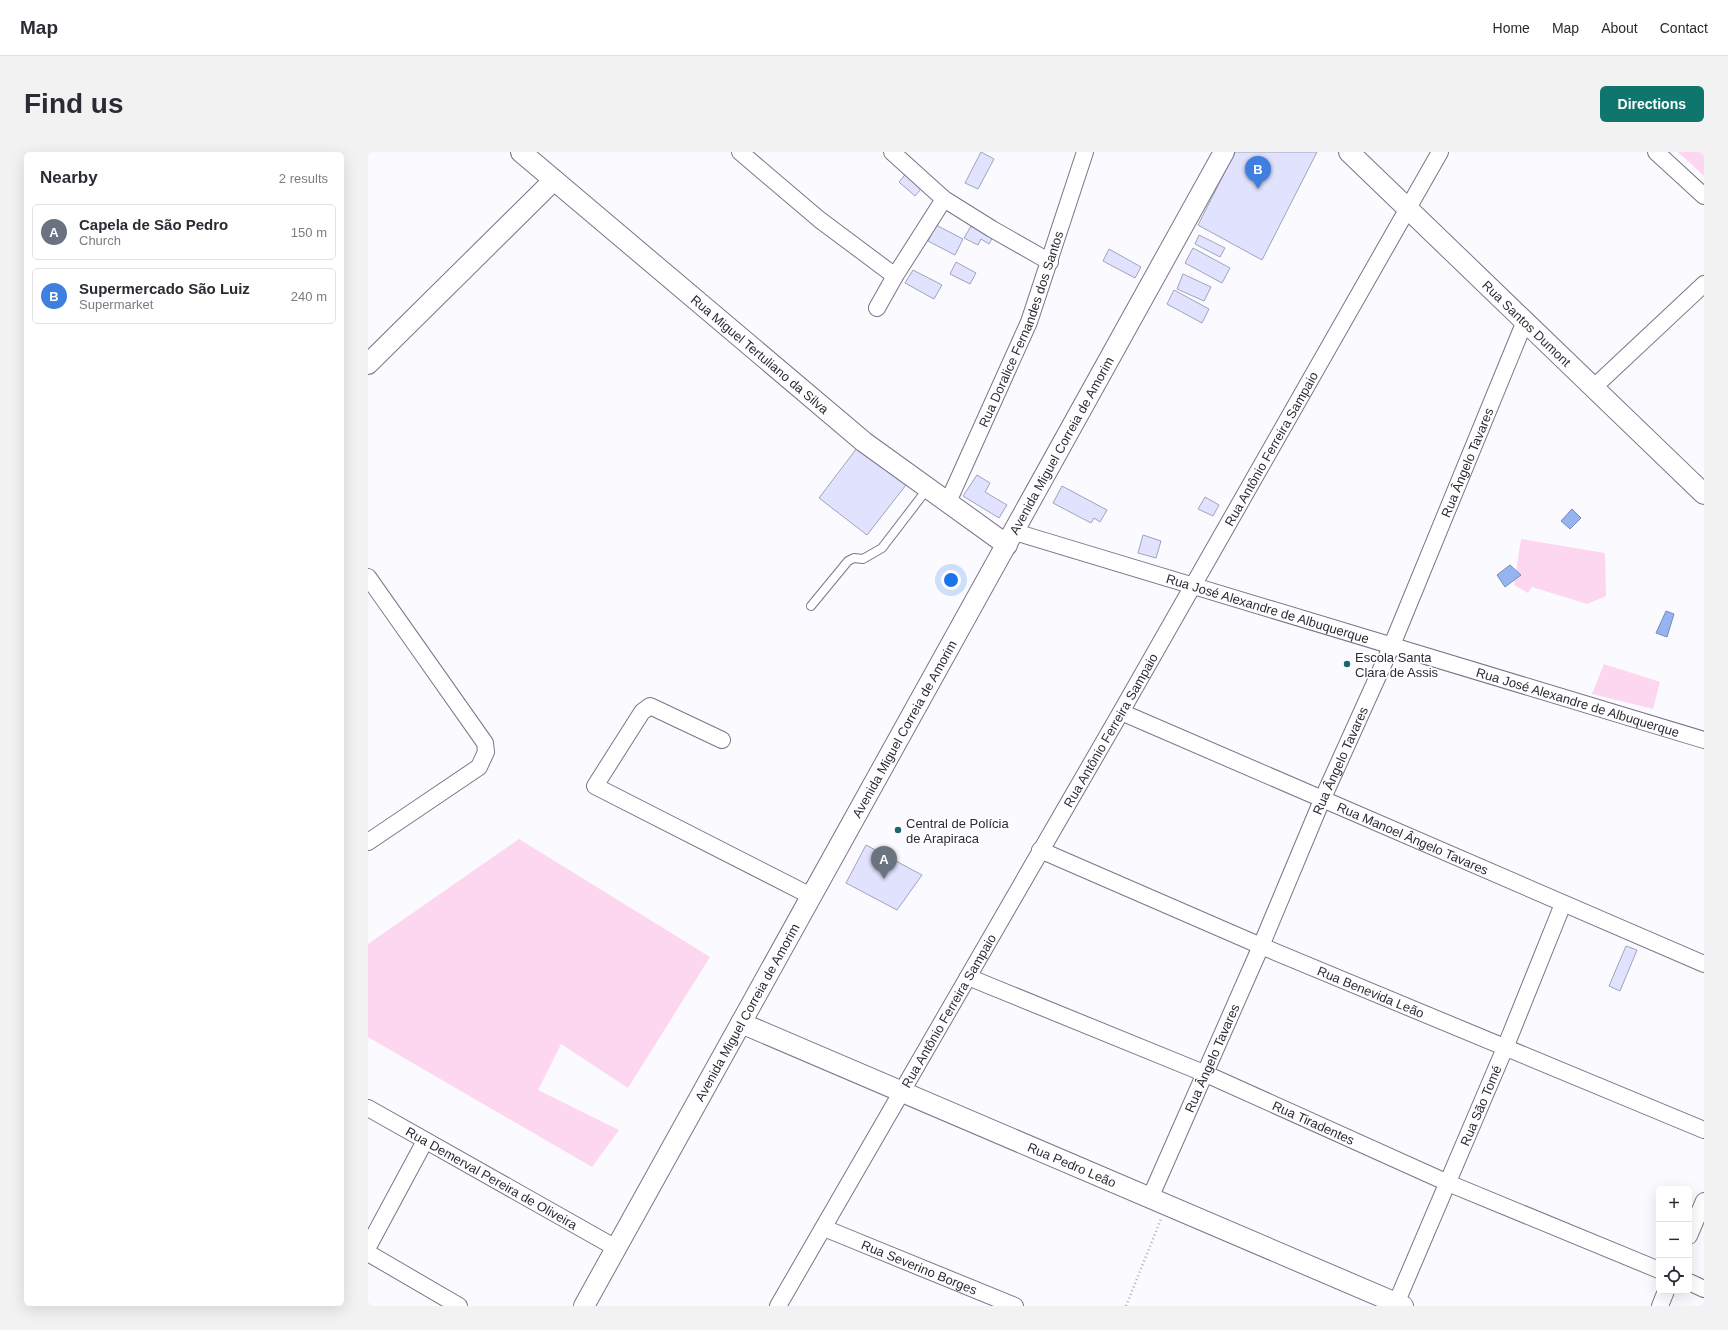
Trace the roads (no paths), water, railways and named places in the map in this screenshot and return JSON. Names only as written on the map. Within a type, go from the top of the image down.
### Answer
[{"type":"street","name":"Rua Miguel Tertuliano da Silva","points":[[520,152],[864,442],[948,502],[1011,538]]},
{"type":"street","points":[[740,152],[820,220],[895,276]]},
{"type":"street","points":[[892,152],[944,199],[992,229],[1050,262]]},
{"type":"street","name":"Rua Doralice Fernandes dos Santos","points":[[948,502],[1029,322],[1085,152]]},
{"type":"street","name":"Avenida Miguel Correia de Amorim","points":[[584,1306],[1224,152]]},
{"type":"street","name":"Rua Santos Dumont","points":[[1349,152],[1409,208],[1704,494]]},
{"type":"street","name":"Rua Antônio Ferreira Sampaio","points":[[778,1306],[1040,850],[1194,586],[1440,152]]},
{"type":"street","points":[[1656,152],[1704,196]]},
{"type":"street","points":[[368,364],[554,180]]},
{"type":"street","points":[[877,308],[895,276],[944,199]]},
{"type":"street","points":[[1593,388],[1704,284]]},
{"type":"street","name":"Rua Ângelo Tavares","points":[[1158,1202],[1206,1074],[1322,800],[1392,645],[1525,321]]},
{"type":"street","name":"Rua José Alexandre de Albuquerque","points":[[1011,538],[1194,586],[1704,740]]},
{"type":"street","points":[[368,577],[485,743],[486,752],[479,766],[368,842]]},
{"type":"street","points":[[722,740],[650,706],[642,712],[595,786],[598,789],[812,896]]},
{"type":"street","name":"Rua Manoel Ângelo Tavares","points":[[1121,712],[1704,964]]},
{"type":"street","name":"Rua Benevida Leão","points":[[1040,850],[1261,946],[1704,1130]]},
{"type":"street","name":"Rua São Tomé","points":[[1398,1305],[1563,904]]},
{"type":"street","name":"Rua Tiradentes","points":[[968,977],[1206,1074],[1448,1183],[1656,1269]]},
{"type":"street","name":"Rua Pedro Leão","points":[[741,1023],[1398,1305]]},
{"type":"street","name":"Rua Demerval Pereira de Oliveira","points":[[368,1108],[425,1142],[616,1248]]},
{"type":"street","points":[[368,1246],[425,1142]]},
{"type":"street","points":[[1692,1229],[1704,1201]]},
{"type":"street","name":"Rua Severino Borges","points":[[824,1228],[1014,1306]]},
{"type":"street","points":[[368,1253],[459,1306]]},
{"type":"street","points":[[1692,1283],[1704,1289]]},
{"type":"street","points":[[1660,1306],[1665,1294]]},
{"type":"lane","points":[[811,606],[848,561],[854,558],[863,559],[882,548],[928,487]]},
{"type":"water","points":[[1572,509],[1581,518],[1570,529],[1561,521]]},
{"type":"water","points":[[1510,565],[1521,575],[1505,587],[1497,575]]},
{"type":"water","points":[[1666,611],[1674,614],[1667,637],[1656,633]]},
{"type":"place","name":"Supermercado São Luiz","points":[[1258,189]]},
{"type":"place","name":"Escola Santa Clara de Assis","points":[[1347,664]]},
{"type":"place","name":"Central de Polícia de Arapiraca","points":[[898,830]]},
{"type":"place","name":"Capela de São Pedro","points":[[884,879]]}]
